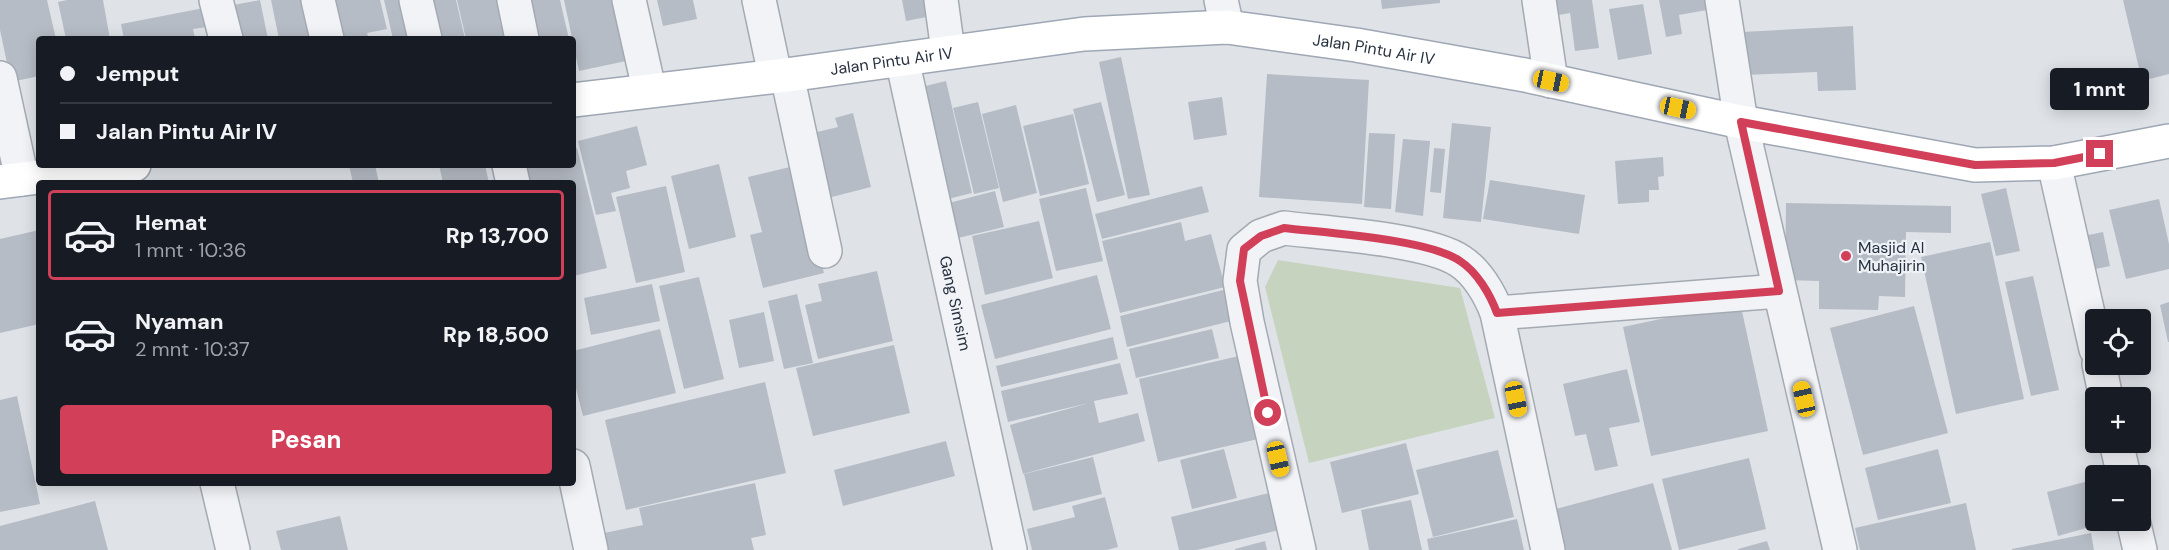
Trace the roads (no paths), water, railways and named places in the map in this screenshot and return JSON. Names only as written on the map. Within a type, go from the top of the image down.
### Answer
[{"type":"main road","name":"Jalan Pintu Air IV","points":[[576,100],[649,89],[781,75],[1224,14],[1356,45],[1551,81],[1741,122],[1975,165],[2054,163],[2169,141]]},
{"type":"main road","points":[[11,181],[125,172]]},
{"type":"street","points":[[216,0],[225,36]]},
{"type":"street","points":[[318,0],[326,36]]},
{"type":"street","points":[[416,0],[424,36]]},
{"type":"street","points":[[514,0],[521,36]]},
{"type":"street","points":[[629,0],[649,89]]},
{"type":"street","points":[[759,0],[781,75],[825,251]]},
{"type":"street","points":[[941,0],[948,51]]},
{"type":"street","points":[[1539,0],[1551,81]]},
{"type":"street","points":[[1722,0],[1741,122],[1840,550]]},
{"type":"street","name":"Gang Simsim","points":[[902,59],[1010,550]]},
{"type":"street","points":[[0,78],[11,181]]},
{"type":"street","points":[[2054,163],[2087,309]]},
{"type":"street","points":[[1299,550],[1246,322],[1240,281],[1244,249],[1261,236],[1284,228],[1433,248],[1460,261],[1478,278],[1497,313],[1548,550]]},
{"type":"street","points":[[1497,313],[1779,291]]},
{"type":"street","points":[[576,480],[591,550]]},
{"type":"street","points":[[218,486],[233,550]]},
{"type":"street","points":[[2136,531],[2140,550]]},
{"type":"place","name":"Masjid Al Muhajirin","points":[[1846,256]]}]
